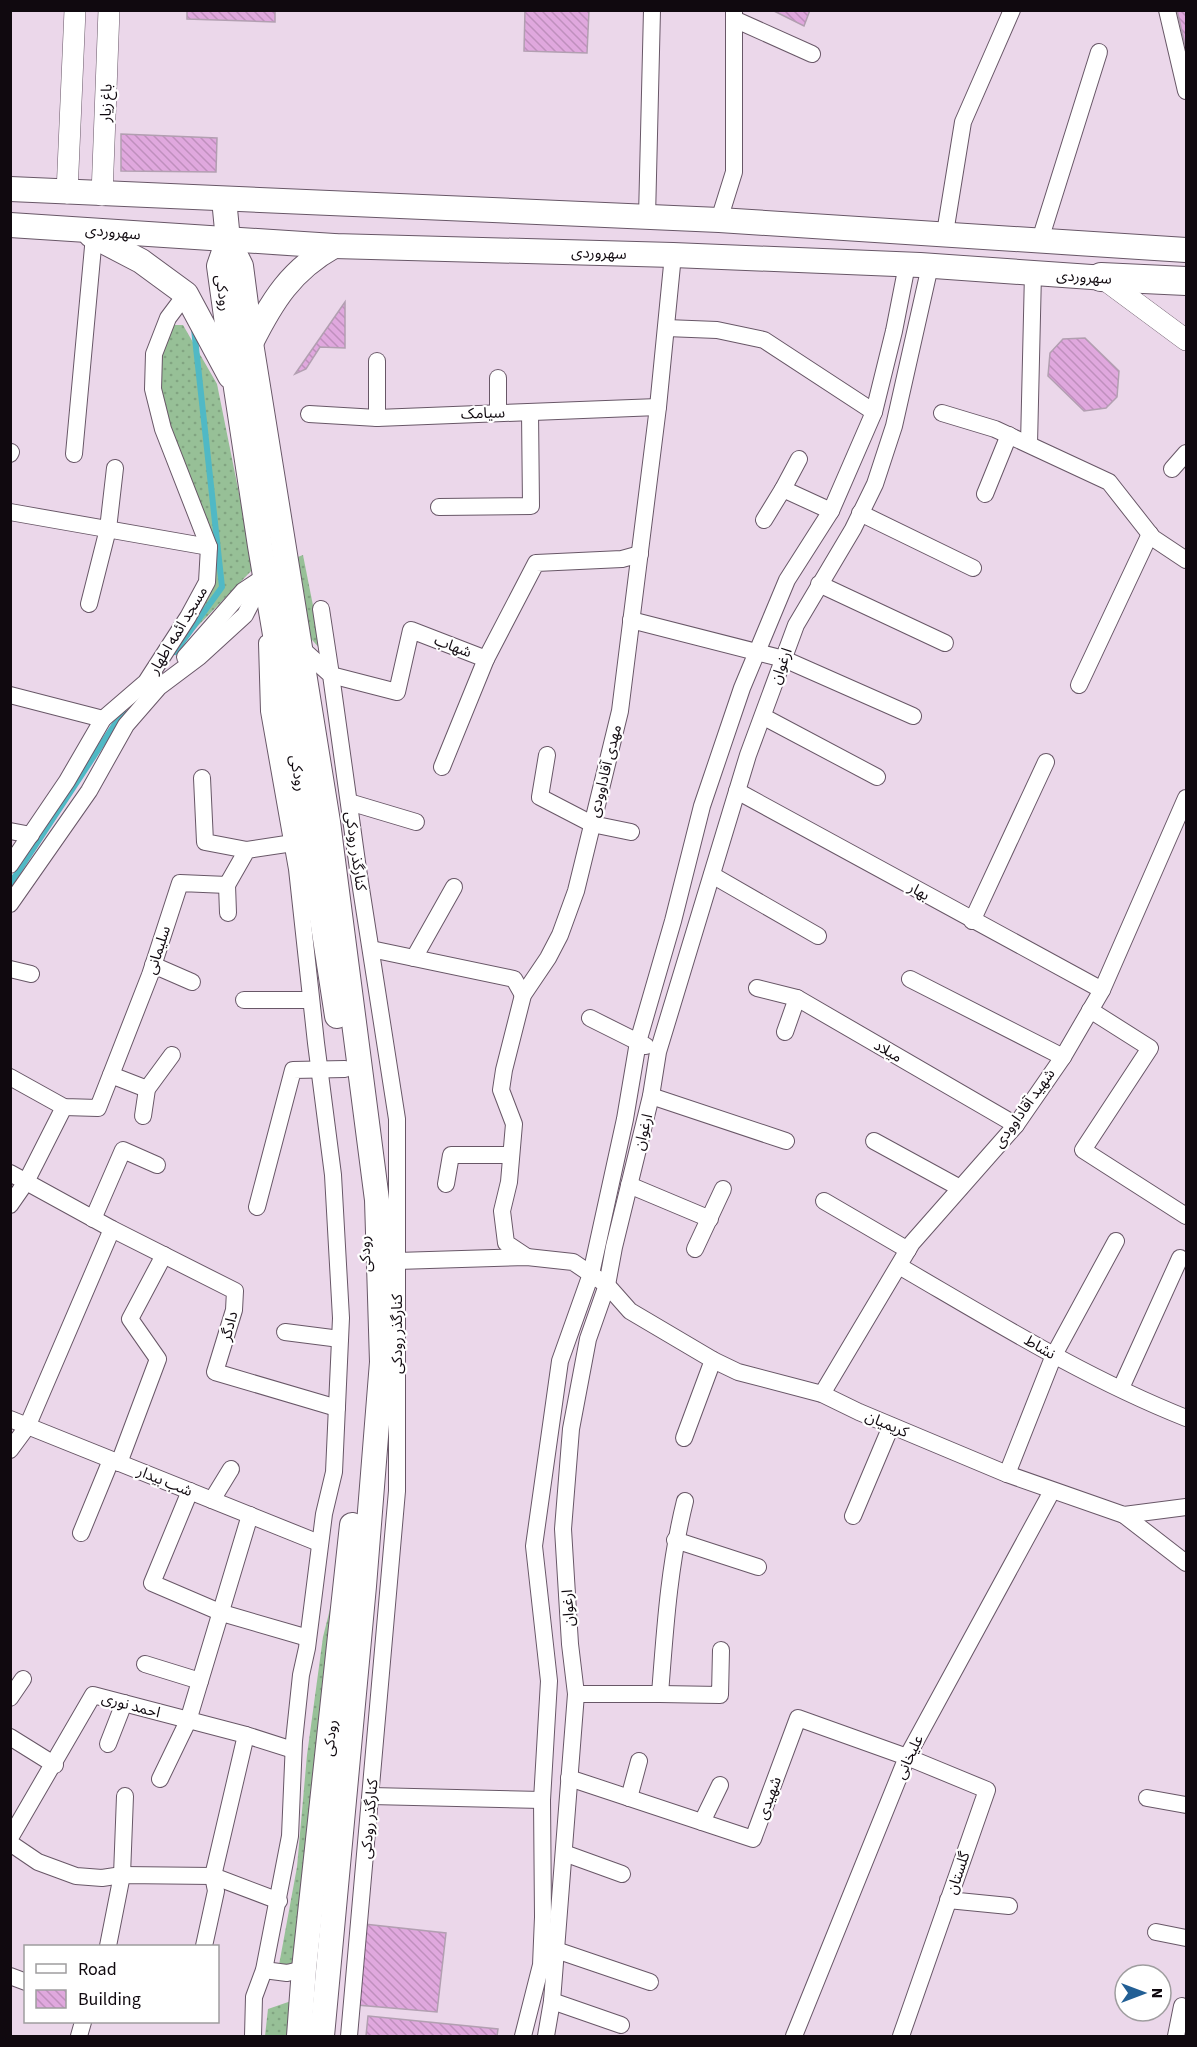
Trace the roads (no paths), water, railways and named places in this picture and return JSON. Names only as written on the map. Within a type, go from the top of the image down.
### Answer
[{"type":"highway","points":[[1101,277],[1186,281]]},
{"type":"main road","points":[[10,189],[102,195],[720,220],[1186,250]]},
{"type":"main road","points":[[224,199],[228,240]]},
{"type":"main road","name":"سهروردی","points":[[10,225],[83,232],[334,246],[673,255],[918,266],[1101,277],[1186,287]]},
{"type":"main road","points":[[83,232],[141,261],[186,294],[236,387]]},
{"type":"main road","name":"رودکی","points":[[228,240],[241,266],[310,841],[345,1069],[363,1209],[369,1348],[299,2037]]},
{"type":"main road","name":"رودکی","points":[[228,240],[219,266],[236,387],[276,572],[301,648],[328,822],[376,1200],[382,1362],[322,2037]]},
{"type":"main road","points":[[250,343],[282,288],[317,255],[334,246]]},
{"type":"street","points":[[67,193],[75,10]]},
{"type":"street","name":"باغ زیار","points":[[102,195],[109,10]]},
{"type":"street","points":[[647,217],[652,10]]},
{"type":"street","points":[[945,233],[963,122],[1012,10]]},
{"type":"street","points":[[1167,10],[1186,91]]},
{"type":"street","points":[[720,220],[734,172],[734,15],[812,54]]},
{"type":"street","points":[[1040,240],[1099,52]]},
{"type":"street","points":[[74,454],[83,232]]},
{"type":"street","name":"مهدی آقاداوودی","points":[[527,1257],[506,1243],[502,1211],[509,1182],[513,1124],[501,1090],[523,995],[548,958],[560,935],[576,891],[620,711],[658,407],[673,255]]},
{"type":"street","name":"ارغوان","points":[[523,2037],[541,1965],[543,1800],[549,1681],[534,1546],[560,1361],[591,1274],[625,1119],[638,1042],[673,921],[702,806],[741,688],[787,580],[831,511],[874,412],[894,331],[918,266]]},
{"type":"street","name":"ارغوان","points":[[546,2037],[552,2001],[576,1694],[570,1644],[563,1529],[572,1429],[588,1339],[607,1285],[651,1096],[658,1052],[737,791],[796,626],[853,529],[875,484],[894,426],[918,266]]},
{"type":"street","points":[[1029,444],[1033,273]]},
{"type":"street","points":[[1101,277],[1186,340]]},
{"type":"street","name":"مسجد ائمه اطهار","points":[[10,904],[89,791],[152,684],[207,582],[209,547],[163,429],[153,389],[154,354],[168,318],[186,294]]},
{"type":"street","points":[[666,328],[717,330],[764,340],[874,412]]},
{"type":"street","points":[[377,361],[377,418]]},
{"type":"street","points":[[498,378],[498,413]]},
{"type":"street","name":"سیامک","points":[[309,414],[377,418],[658,407]]},
{"type":"street","points":[[439,507],[531,506],[530,412]]},
{"type":"street","points":[[942,413],[1009,435],[1109,482],[1150,534],[1186,560]]},
{"type":"street","points":[[985,494],[1009,435]]},
{"type":"street","points":[[1172,469],[1186,453]]},
{"type":"street","points":[[764,520],[799,459]]},
{"type":"street","points":[[89,604],[108,529],[115,468]]},
{"type":"street","points":[[783,489],[831,511]]},
{"type":"street","points":[[10,512],[209,547]]},
{"type":"street","points":[[860,513],[973,568]]},
{"type":"street","points":[[1079,685],[1150,534]]},
{"type":"street","name":"شهاب","points":[[332,675],[397,692],[411,630],[486,659],[537,563],[622,559],[640,554]]},
{"type":"street","points":[[253,2037],[254,1997],[264,1970],[290,1836],[293,1750],[301,1675],[324,1514],[334,1472],[341,1318],[333,1175],[297,868],[269,711],[276,572]]},
{"type":"street","name":"مسجد ائمه اطهار","points":[[10,865],[67,781],[104,718],[152,684],[199,657],[244,615],[276,572]]},
{"type":"street","points":[[819,584],[945,643]]},
{"type":"street","name":"کنارگذر رودکی","points":[[321,609],[397,1119],[397,1491],[349,2037]]},
{"type":"street","points":[[631,620],[784,659],[914,716]]},
{"type":"street","points":[[301,648],[332,675]]},
{"type":"street","points":[[442,767],[486,659]]},
{"type":"street","points":[[10,695],[104,718]]},
{"type":"street","points":[[764,717],[877,777]]},
{"type":"street","points":[[547,755],[540,797],[592,824],[631,832]]},
{"type":"street","points":[[972,921],[1046,762]]},
{"type":"street","points":[[202,778],[206,842],[247,850],[293,843]]},
{"type":"street","name":"بهار","points":[[737,791],[1102,990]]},
{"type":"street","name":"شهید آقاداوودی","points":[[822,1394],[908,1250],[1016,1125],[1063,1057],[1102,990],[1186,798]]},
{"type":"street","points":[[349,802],[416,822]]},
{"type":"street","points":[[10,831],[31,835]]},
{"type":"street","points":[[228,913],[227,885],[247,850]]},
{"type":"street","points":[[712,875],[818,936]]},
{"type":"street","name":"سلیمانی","points":[[10,1077],[64,1107],[98,1108],[153,965],[180,884],[227,885]]},
{"type":"street","points":[[414,958],[454,887]]},
{"type":"street","points":[[371,949],[514,979],[523,995]]},
{"type":"street","points":[[153,965],[192,982]]},
{"type":"street","points":[[10,969],[31,974]]},
{"type":"street","points":[[910,979],[1063,1057]]},
{"type":"street","name":"میلاد","points":[[757,988],[797,998],[1016,1125]]},
{"type":"street","points":[[785,1032],[797,998]]},
{"type":"street","points":[[244,1000],[311,1000]]},
{"type":"street","points":[[1090,1010],[1150,1048],[1083,1150],[1186,1215]]},
{"type":"street","points":[[590,1018],[658,1052]]},
{"type":"street","points":[[143,1116],[147,1089],[172,1055]]},
{"type":"street","points":[[256,1207],[293,1070],[345,1069]]},
{"type":"street","points":[[111,1075],[147,1089]]},
{"type":"street","points":[[651,1096],[786,1142]]},
{"type":"street","points":[[10,1205],[26,1182],[64,1107]]},
{"type":"street","points":[[625,1119],[644,1125]]},
{"type":"street","points":[[874,1141],[960,1188]]},
{"type":"street","points":[[93,1219],[123,1150],[157,1165]]},
{"type":"street","points":[[446,1184],[451,1155],[511,1155]]},
{"type":"street","name":"دادگر","points":[[10,1173],[93,1219],[235,1292],[234,1310],[215,1372],[336,1408]]},
{"type":"street","points":[[629,1185],[710,1219]]},
{"type":"street","points":[[695,1249],[723,1189]]},
{"type":"street","points":[[824,1201],[908,1250]]},
{"type":"street","points":[[10,1450],[27,1427],[112,1229]]},
{"type":"street","points":[[1007,1474],[1054,1355],[1116,1241]]},
{"type":"street","points":[[81,1533],[115,1462],[158,1359],[130,1319],[164,1255]]},
{"type":"street","name":"کریمیان","points":[[397,1261],[527,1257],[573,1262],[607,1285],[630,1311],[713,1360],[738,1372],[822,1394],[891,1426],[1007,1474],[1125,1515],[1186,1507]]},
{"type":"street","points":[[1121,1388],[1180,1258]]},
{"type":"street","name":"نشاط","points":[[899,1266],[1054,1355],[1186,1418]]},
{"type":"street","points":[[285,1332],[340,1340]]},
{"type":"street","points":[[684,1438],[713,1360]]},
{"type":"street","name":"شب بیدار","points":[[10,1419],[320,1543]]},
{"type":"street","points":[[853,1516],[891,1426]]},
{"type":"street","points":[[212,1500],[231,1469]]},
{"type":"street","points":[[190,1491],[152,1583],[222,1613],[308,1638]]},
{"type":"street","name":"علیخانی","points":[[794,2037],[908,1757],[1052,1491]]},
{"type":"street","points":[[660,1694],[670,1576],[675,1540],[685,1501]]},
{"type":"street","points":[[160,1779],[188,1721],[250,1515]]},
{"type":"street","points":[[1125,1515],[1186,1563]]},
{"type":"street","points":[[675,1540],[758,1567]]},
{"type":"street","points":[[537,1568],[565,1564]]},
{"type":"street","points":[[576,1694],[720,1695],[721,1650]]},
{"type":"street","points":[[145,1664],[200,1681]]},
{"type":"street","points":[[10,1698],[23,1679]]},
{"type":"street","name":"احمد نوری","points":[[10,1841],[93,1695],[246,1735],[293,1750]]},
{"type":"street","points":[[108,1744],[124,1703]]},
{"type":"street","name":"شهیدی","points":[[569,1778],[753,1839],[798,1718],[908,1757]]},
{"type":"street","points":[[204,1945],[216,1891],[213,1876],[246,1735]]},
{"type":"street","points":[[10,1737],[55,1764]]},
{"type":"street","name":"گلستان","points":[[901,2037],[987,1790],[908,1757]]},
{"type":"street","points":[[629,1798],[639,1761]]},
{"type":"street","points":[[702,1822],[720,1785]]},
{"type":"street","points":[[108,1945],[122,1875],[125,1797]]},
{"type":"street","points":[[370,1797],[543,1800]]},
{"type":"street","points":[[1147,1798],[1186,1805]]},
{"type":"street","points":[[340,1838],[367,1840]]},
{"type":"street","points":[[10,1841],[38,1862],[76,1876],[102,1878],[122,1875],[213,1876],[279,1902]]},
{"type":"street","points":[[564,1853],[622,1874]]},
{"type":"street","points":[[948,1900],[1009,1906]]},
{"type":"street","points":[[332,1918],[360,1920]]},
{"type":"street","points":[[1156,1932],[1186,1938]]},
{"type":"street","points":[[556,1950],[650,1982]]},
{"type":"street","points":[[264,1970],[287,1973],[304,1970]]},
{"type":"street","points":[[552,2001],[621,2025]]},
{"type":"street","points":[[1176,2037],[1182,2006]]},
{"type":"waterway","points":[[175,652],[222,587],[194,329]]},
{"type":"waterway","points":[[10,884],[115,724],[125,714]]}]
